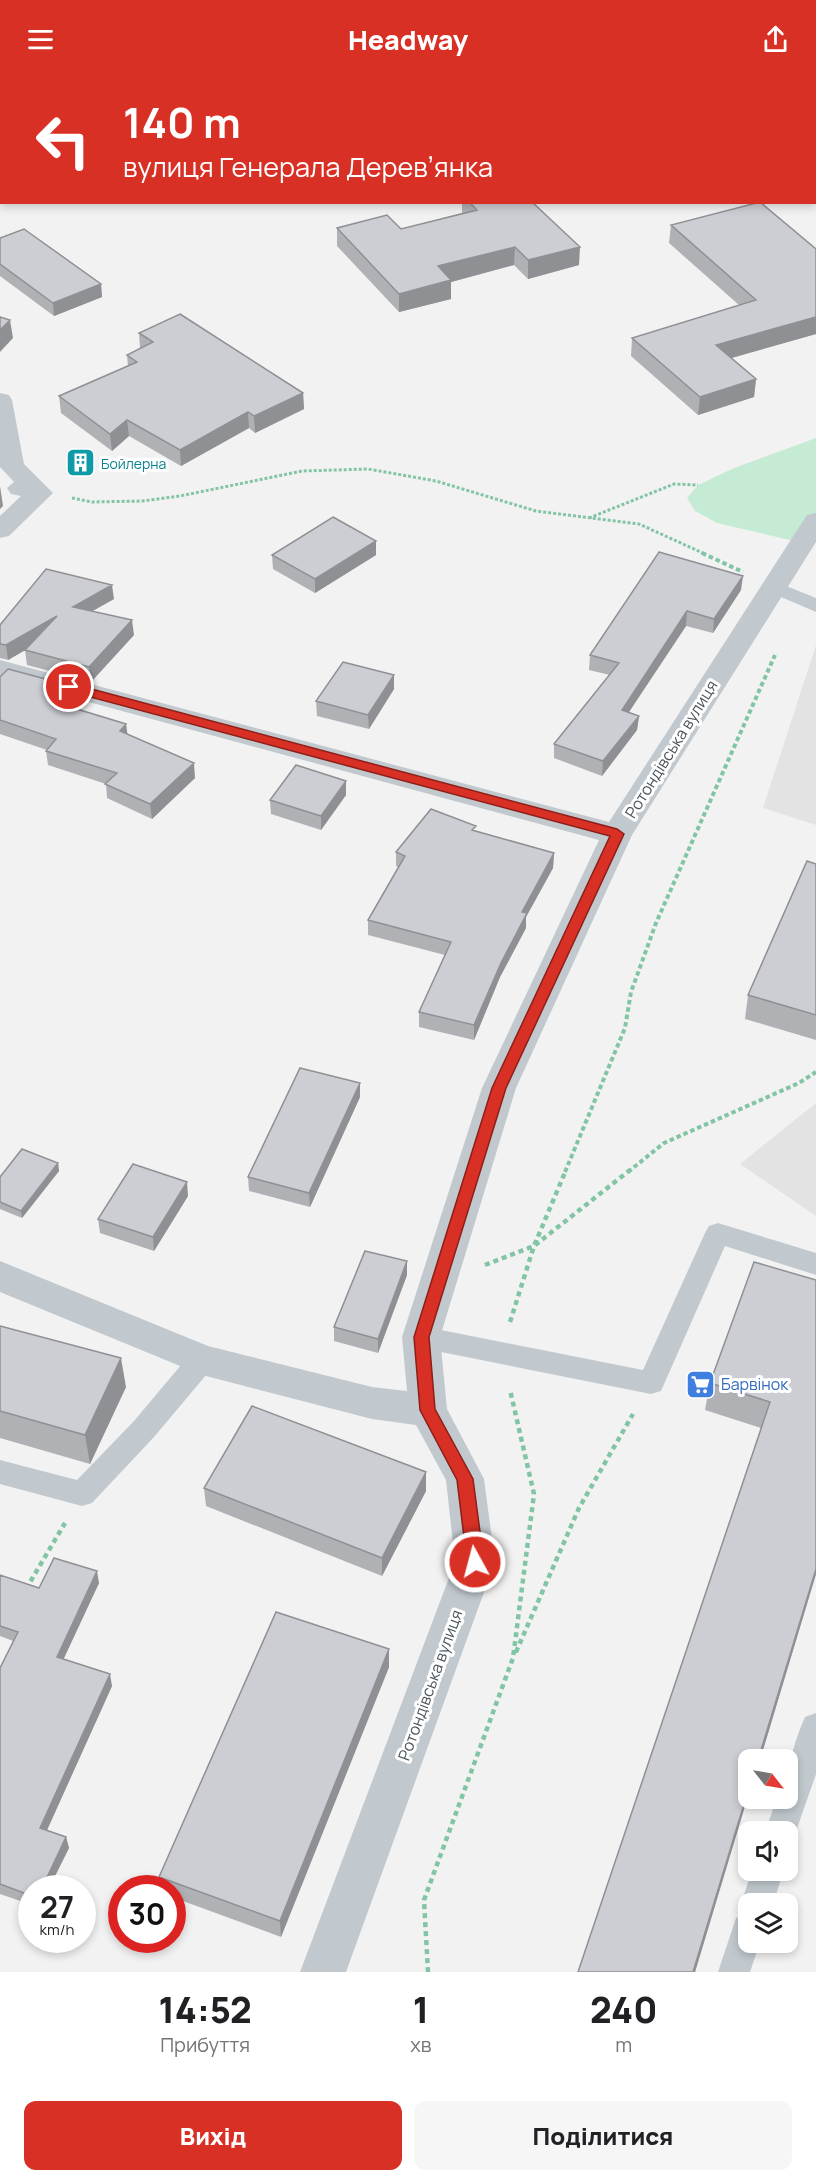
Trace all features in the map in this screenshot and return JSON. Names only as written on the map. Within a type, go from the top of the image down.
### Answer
[{"type":"street","points":[[0,400],[12,466],[40,493]]},
{"type":"street","points":[[0,483],[40,493]]},
{"type":"street","points":[[0,530],[40,493]]},
{"type":"street","name":"Ротондівська вулиця","points":[[323,1972],[475,1562],[465,1479],[428,1410],[422,1337],[499,1088],[617,834],[796,598],[816,521]]},
{"type":"street","points":[[0,669],[617,834]]},
{"type":"street","points":[[0,1276],[202,1360],[372,1403],[428,1410]]},
{"type":"lane","points":[[422,1337],[651,1383],[718,1233],[816,1264]]},
{"type":"lane","points":[[0,1472],[82,1494],[144,1429],[202,1360]]},
{"type":"lane","points":[[785,1821],[816,1727]]},
{"type":"lane","points":[[734,1972],[740,1953]]},
{"type":"path","points":[[40,493],[92,502],[142,501],[180,496],[303,471],[368,469],[436,482],[536,511],[639,524],[796,598],[656,923],[632,992],[625,1028],[534,1246],[500,1352],[534,1494],[513,1658]]},
{"type":"path","points":[[588,518],[674,484],[698,484]]},
{"type":"path","points":[[479,1272],[486,1264],[534,1246],[664,1143],[799,1083],[816,1072]]},
{"type":"path","points":[[428,1972],[424,1900],[513,1658],[579,1508],[651,1383]]},
{"type":"path","points":[[24,1593],[82,1494]]},
{"type":"shaded area","points":[[816,645],[816,825],[763,808]]},
{"type":"shaded area","points":[[816,1103],[816,1216],[740,1164]]},
{"type":"green space","points":[[816,438],[816,523],[802,543],[717,523],[695,511],[687,498],[698,485],[734,468]]},
{"type":"building","points":[[471,204],[534,204],[580,247],[528,260],[515,247],[438,266],[451,280],[399,294],[337,228],[387,215],[401,229],[477,210]]},
{"type":"building","points":[[752,204],[762,204],[816,249],[816,317],[716,345],[756,379],[700,397],[632,338],[756,300],[671,225]]},
{"type":"building","points":[[24,229],[101,284],[53,303],[0,264],[0,238]]},
{"type":"building","points":[[180,314],[303,393],[254,416],[248,412],[180,450],[127,420],[110,434],[59,396],[137,362],[127,355],[153,342],[139,333]]},
{"type":"building","points":[[0,317],[10,320],[0,330]]},
{"type":"building","points":[[333,517],[376,541],[315,579],[272,555]]},
{"type":"building","points":[[659,552],[743,576],[714,619],[687,611],[622,710],[639,716],[603,761],[554,744],[619,663],[590,655]]},
{"type":"building","points":[[46,569],[112,585],[73,607],[132,620],[89,667],[25,650],[57,616],[6,645],[0,644],[0,625]]},
{"type":"building","points":[[343,662],[394,675],[368,715],[316,701]]},
{"type":"building","points":[[8,669],[72,686],[57,703],[126,724],[120,731],[194,763],[150,804],[105,784],[117,773],[46,751],[56,739],[0,720],[0,677]]},
{"type":"building","points":[[296,765],[346,781],[321,816],[270,800]]},
{"type":"building","points":[[431,809],[476,826],[472,830],[554,853],[522,912],[527,913],[501,963],[474,1025],[419,1012],[451,942],[368,920],[405,856],[396,852]]},
{"type":"building","points":[[807,861],[816,864],[816,1015],[748,995]]},
{"type":"building","points":[[300,1068],[360,1083],[309,1193],[248,1177]]},
{"type":"building","points":[[22,1149],[58,1163],[21,1211],[0,1202],[0,1177]]},
{"type":"building","points":[[133,1164],[187,1182],[153,1237],[98,1219]]},
{"type":"building","points":[[365,1251],[407,1261],[378,1339],[334,1327]]},
{"type":"building","points":[[754,1262],[816,1280],[816,1569],[761,1749],[738,1749],[738,1809],[743,1809],[693,1972],[578,1972],[770,1402],[710,1383]]},
{"type":"building","points":[[0,1326],[121,1358],[85,1435],[0,1411]]},
{"type":"building","points":[[252,1406],[426,1472],[382,1558],[204,1488]]},
{"type":"building","points":[[54,1558],[97,1571],[57,1657],[110,1674],[40,1828],[66,1837],[48,1875],[18,1875],[18,1891],[0,1884],[0,1668],[18,1632],[0,1626],[0,1575],[39,1588]]},
{"type":"building","points":[[276,1612],[389,1649],[280,1921],[186,1887],[186,1875],[160,1875]]},
{"type":"place","name":"Бойлерна","points":[[80,463]]},
{"type":"place","name":"Барвінок","points":[[700,1384]]},
{"type":"route","points":[[69,687],[617,834],[560,962],[499,1088],[422,1337],[428,1410],[465,1479],[475,1562]]}]
